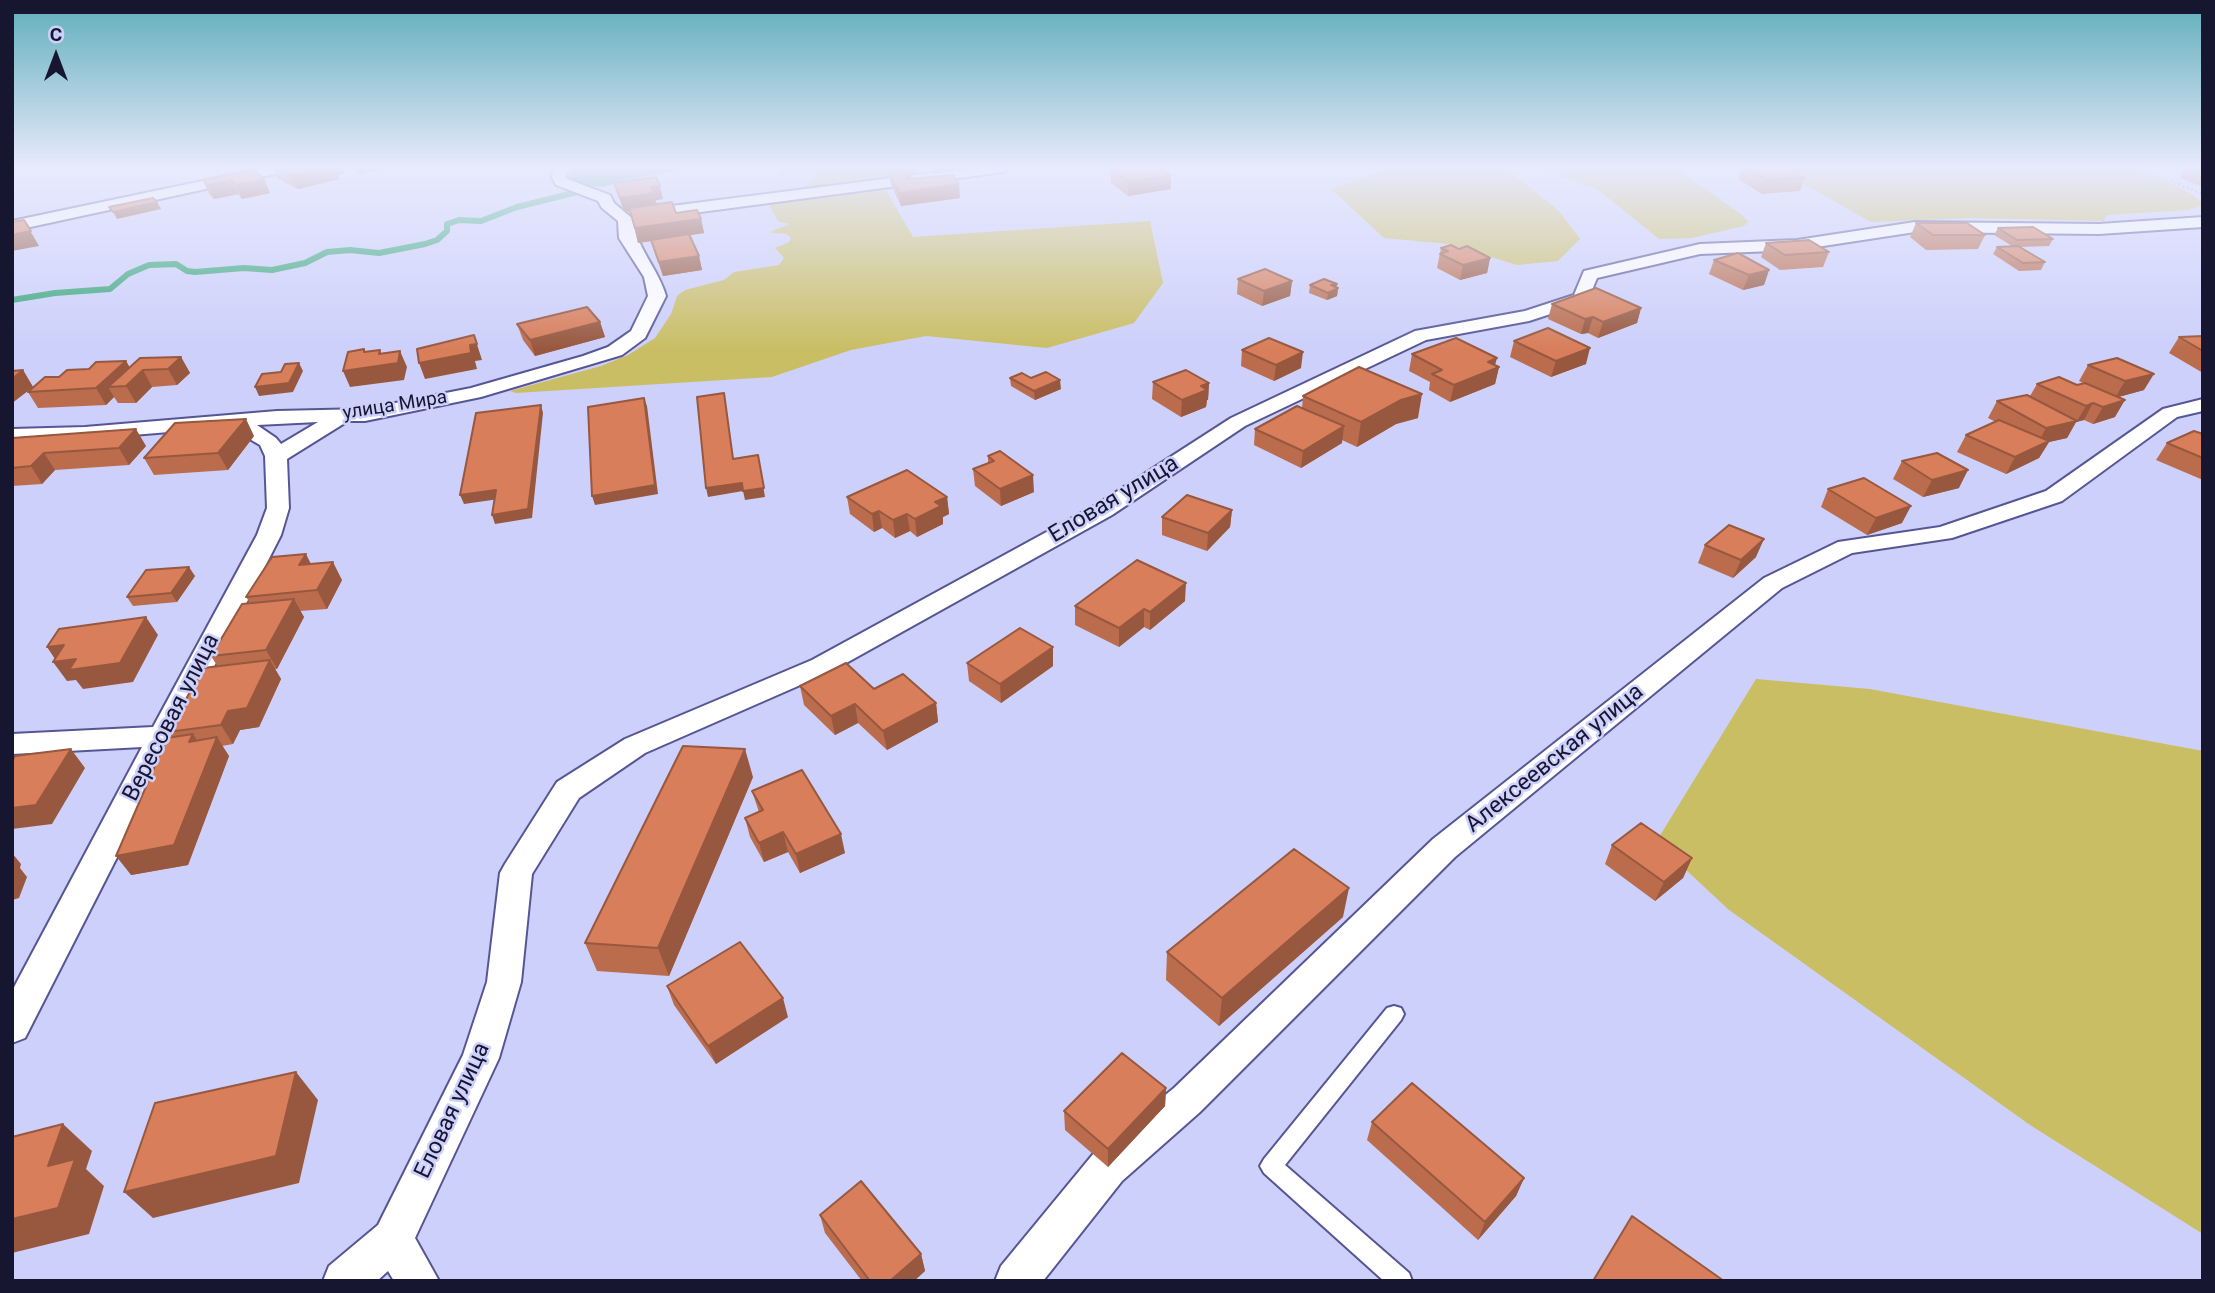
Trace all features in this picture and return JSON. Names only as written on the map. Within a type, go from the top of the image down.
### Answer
[{"type":"street","name":"улица Мира","points":[[12,435],[85,433],[230,420],[365,415],[474,393],[590,360],[629,343],[646,324],[657,296],[652,277],[627,238],[626,228]]},
{"type":"street","name":"Еловая улица","points":[[393,1240],[481,1058],[504,982],[516,873],[568,790],[635,746],[821,666],[1104,510],[1238,422],[1421,335],[1529,316],[1581,298],[1590,275],[1700,248],[1797,245],[1913,228]]},
{"type":"street","name":"Еловая улица","points":[[1978,228],[2109,228]]},
{"type":"street","name":"Алексеевская улица","points":[[1016,1281],[1108,1167],[1187,1100],[1444,848],[1773,583],[1846,547],[1944,533],[2054,496],[2170,413],[2203,405]]},
{"type":"street","points":[[230,420],[254,431],[269,442],[276,456],[343,416]]},
{"type":"street","name":"Вересовая улица","points":[[12,1027],[269,535],[278,508],[276,456]]},
{"type":"street","points":[[12,744],[163,736]]},
{"type":"street","points":[[344,1281],[393,1240],[418,1281]]},
{"type":"lane","points":[[1394,1014],[1271,1166],[1401,1281]]},
{"type":"shaded area","points":[[779,228],[908,228],[913,237],[1041,228],[1152,228],[1163,283],[1134,323],[1047,348],[926,336],[851,350],[772,377],[516,393],[510,391],[601,366],[628,355],[655,338],[671,314],[677,296],[685,290],[724,280],[734,272],[779,265],[784,258],[775,248],[789,242],[791,238],[772,231]]},
{"type":"shaded area","points":[[1374,228],[1572,228],[1580,239],[1558,261],[1517,265],[1449,244],[1384,238]]},
{"type":"shaded area","points":[[1646,228],[1734,228],[1692,238],[1659,239]]},
{"type":"shaded area","points":[[1756,679],[1870,689],[2203,751],[2203,1234],[2030,1125],[1729,910],[1656,842]]},
{"type":"building","points":[[12,228],[29,228],[31,231],[12,235]]},
{"type":"building","points":[[1924,228],[1975,228],[1985,235],[1933,235]]},
{"type":"building","points":[[1999,228],[2035,228],[2053,239],[2017,240]]},
{"type":"building","points":[[689,234],[699,256],[659,262],[651,240]]},
{"type":"building","points":[[1809,240],[1829,252],[1785,255],[1766,243]]},
{"type":"building","points":[[1451,245],[1459,249],[1467,246],[1490,258],[1463,265],[1440,254],[1448,251],[1441,248]]},
{"type":"building","points":[[2018,246],[2045,262],[2023,263],[1997,247]]},
{"type":"building","points":[[1738,253],[1769,270],[1749,275],[1714,260]]},
{"type":"building","points":[[1265,269],[1292,281],[1264,291],[1238,279]]},
{"type":"building","points":[[1324,279],[1337,284],[1331,285],[1338,288],[1328,293],[1310,285]]},
{"type":"building","points":[[1596,288],[1641,308],[1603,322],[1593,317],[1585,319],[1552,304]]},
{"type":"building","points":[[587,307],[600,322],[530,340],[517,324]]},
{"type":"building","points":[[1548,328],[1590,348],[1556,361],[1514,341]]},
{"type":"building","points":[[474,335],[477,344],[470,345],[471,353],[419,363],[417,349]]},
{"type":"building","points":[[2203,336],[2203,351],[2179,337]]},
{"type":"building","points":[[1269,338],[1303,352],[1276,365],[1242,350]]},
{"type":"building","points":[[1456,338],[1497,358],[1488,362],[1499,367],[1454,385],[1432,374],[1442,370],[1412,354]]},
{"type":"building","points":[[364,349],[364,352],[380,350],[379,354],[400,351],[398,363],[343,371],[348,352]]},
{"type":"building","points":[[181,357],[168,369],[143,370],[126,386],[108,387],[140,358]]},
{"type":"building","points":[[2117,358],[2154,374],[2125,381],[2088,365]]},
{"type":"building","points":[[126,361],[96,388],[28,392],[45,377],[59,377],[67,370],[89,369],[96,362]]},
{"type":"building","points":[[299,363],[289,383],[255,387],[262,374],[281,372],[285,364]]},
{"type":"building","points":[[1359,367],[1422,394],[1401,400],[1361,422],[1303,396]]},
{"type":"building","points":[[23,370],[12,379],[12,371]]},
{"type":"building","points":[[1186,370],[1209,383],[1201,386],[1207,390],[1182,400],[1153,382]]},
{"type":"building","points":[[1046,372],[1060,380],[1034,391],[1010,378],[1022,373],[1031,378]]},
{"type":"building","points":[[2059,377],[2077,385],[2085,383],[2125,400],[2103,407],[2093,403],[2086,406],[2037,384]]},
{"type":"building","points":[[724,393],[733,459],[758,455],[764,488],[743,491],[742,483],[706,488],[697,397]]},
{"type":"building","points":[[2027,395],[2077,421],[2046,428],[1997,401]]},
{"type":"building","points":[[644,398],[655,485],[592,496],[588,407]]},
{"type":"building","points":[[541,405],[528,509],[492,515],[496,490],[460,495],[476,413]]},
{"type":"building","points":[[1297,406],[1344,426],[1303,451],[1255,429]]},
{"type":"building","points":[[246,419],[218,453],[144,458],[175,423]]},
{"type":"building","points":[[1999,420],[2049,441],[2015,457],[1966,435]]},
{"type":"building","points":[[136,429],[119,448],[44,453],[31,466],[12,468],[12,438]]},
{"type":"building","points":[[2194,431],[2203,434],[2203,458],[2167,443]]},
{"type":"building","points":[[1000,451],[1033,475],[1000,489],[973,469],[994,461],[988,456]]},
{"type":"building","points":[[1937,453],[1968,470],[1932,480],[1902,461]]},
{"type":"building","points":[[907,470],[947,497],[935,502],[941,506],[915,519],[907,514],[893,520],[879,511],[872,514],[847,497]]},
{"type":"building","points":[[1864,478],[1911,506],[1876,518],[1828,489]]},
{"type":"building","points":[[1187,495],[1232,510],[1208,533],[1162,517]]},
{"type":"building","points":[[1729,525],[1764,539],[1741,560],[1705,545]]},
{"type":"building","points":[[306,554],[299,565],[333,562],[317,590],[246,597],[272,557]]},
{"type":"building","points":[[1137,560],[1186,583],[1150,612],[1144,609],[1119,628],[1075,606]]},
{"type":"building","points":[[189,567],[171,593],[127,597],[146,570]]},
{"type":"building","points":[[294,599],[266,650],[211,656],[242,604]]},
{"type":"building","points":[[146,617],[120,663],[69,670],[76,659],[53,662],[64,645],[47,647],[59,629]]},
{"type":"building","points":[[1020,628],[1053,647],[1000,684],[967,663]]},
{"type":"building","points":[[270,660],[247,708],[228,711],[221,725],[168,732],[203,668]]},
{"type":"building","points":[[846,663],[874,689],[903,674],[936,703],[883,731],[855,704],[831,716],[800,686]]},
{"type":"building","points":[[193,734],[189,742],[217,737],[174,845],[116,856],[167,738]]},
{"type":"building","points":[[683,746],[745,749],[658,948],[585,943]]},
{"type":"building","points":[[71,749],[36,805],[12,808],[12,761],[15,756]]},
{"type":"building","points":[[802,770],[841,834],[796,854],[783,832],[759,843],[745,818],[763,810],[752,791]]},
{"type":"building","points":[[1641,823],[1692,858],[1664,882],[1612,845]]},
{"type":"building","points":[[1294,849],[1349,888],[1222,998],[1167,952]]},
{"type":"building","points":[[740,942],[783,998],[708,1046],[667,986]]},
{"type":"building","points":[[1122,1053],[1166,1088],[1108,1149],[1064,1111]]},
{"type":"building","points":[[296,1072],[276,1156],[124,1192],[155,1103]]},
{"type":"building","points":[[1412,1083],[1524,1178],[1485,1222],[1372,1122]]},
{"type":"building","points":[[63,1124],[48,1166],[75,1159],[58,1208],[12,1219],[12,1137]]},
{"type":"building","points":[[861,1181],[921,1254],[890,1281],[870,1281],[820,1215]]},
{"type":"building","points":[[1632,1216],[1724,1281],[1593,1281]]},
{"type":"waterway","points":[[12,300],[55,293],[110,289],[128,274],[149,265],[176,264],[187,271],[195,272],[244,268],[272,270],[305,263],[327,252],[350,250],[379,253],[437,240],[447,228]]}]
